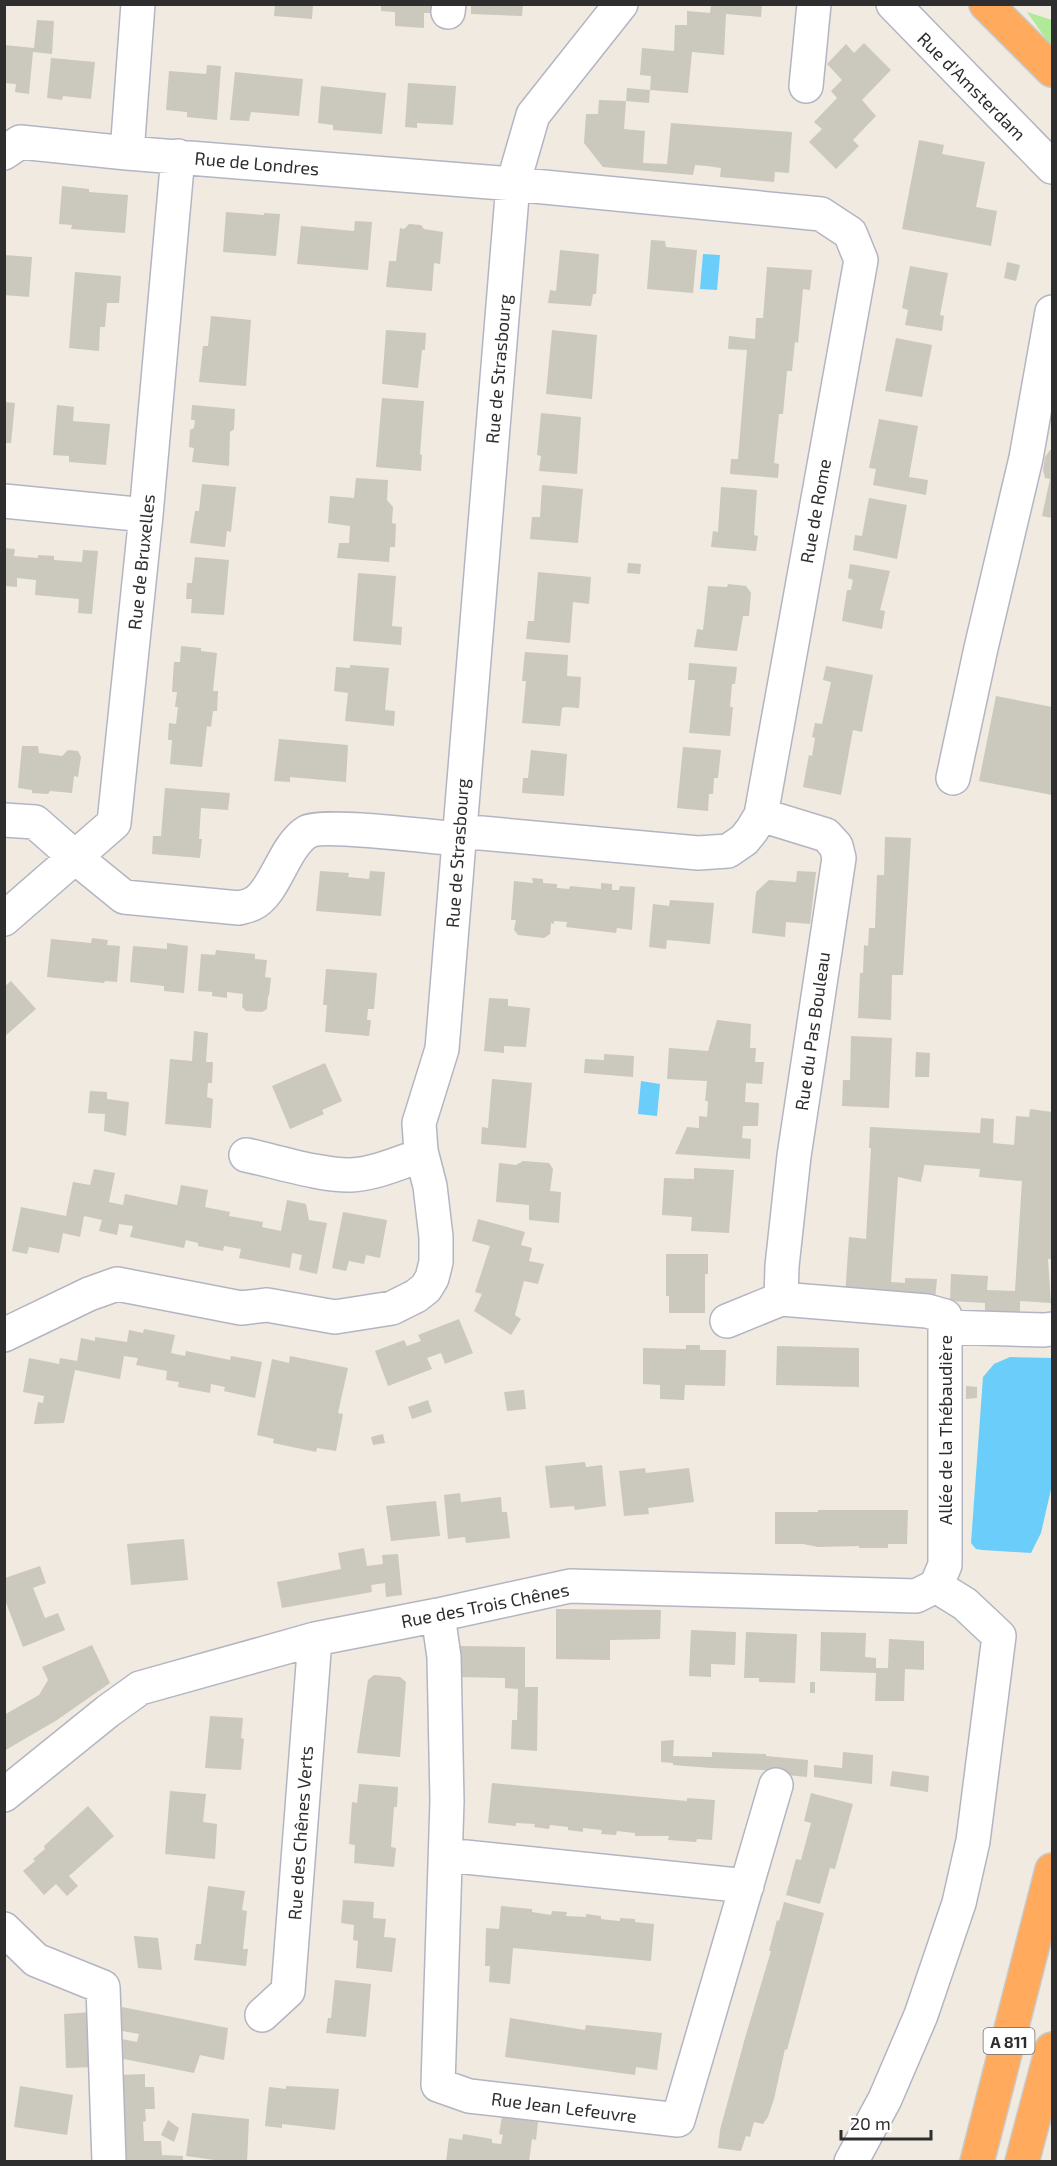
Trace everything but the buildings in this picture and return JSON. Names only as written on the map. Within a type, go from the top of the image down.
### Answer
[{"type":"highway","points":[[986,4],[1053,70]]},
{"type":"highway","name":"A 811","points":[[977,2162],[1053,1870]]},
{"type":"highway","name":"A 811","points":[[1022,2162],[1053,2049]]},
{"type":"street","points":[[127,153],[138,4]]},
{"type":"street","name":"Rue de Strasbourg","points":[[4,1335],[89,1294],[117,1284],[242,1308],[267,1305],[335,1317],[392,1308],[416,1296],[426,1288],[432,1278],[436,1262],[436,1237],[419,1123],[442,1049],[513,184],[533,115],[621,4]]},
{"type":"street","points":[[806,86],[814,4]]},
{"type":"street","name":"Rue d'Amsterdam","points":[[893,4],[1053,167]]},
{"type":"street","name":"Rue de Londres","points":[[4,153],[20,142],[127,153],[513,184]]},
{"type":"street","name":"Rue de Bruxelles","points":[[4,919],[114,823],[146,515],[178,156]]},
{"type":"street","name":"Rue de Rome","points":[[4,820],[35,822],[124,897],[239,908],[253,904],[262,896],[294,843],[309,831],[330,828],[458,835],[698,853],[728,851],[752,831],[761,815],[861,260],[850,233],[821,214],[513,184]]},
{"type":"street","points":[[953,778],[1026,458],[1053,312]]},
{"type":"street","points":[[4,501],[146,515]]},
{"type":"street","name":"Rue du Pas Bouleau","points":[[761,815],[826,835],[836,846],[839,858],[794,1156],[782,1266],[781,1299]]},
{"type":"street","points":[[246,1155],[351,1175],[384,1168],[422,1155]]},
{"type":"street","name":"Allée de la Thébaudière","points":[[727,1321],[781,1299],[927,1311],[945,1316],[945,1565],[936,1586]]},
{"type":"street","points":[[945,1327],[1053,1329]]},
{"type":"street","name":"Rue des Trois Chênes","points":[[4,1795],[140,1688],[315,1639],[570,1586],[916,1596],[936,1586]]},
{"type":"street","points":[[851,2162],[885,2099],[921,2015],[959,1903],[973,1841],[999,1636],[965,1604],[936,1586]]},
{"type":"street","name":"Rue Jean Lefeuvre","points":[[438,1615],[444,1657],[447,1801],[438,2085],[469,2096],[678,2121],[776,1785]]},
{"type":"street","name":"Rue des Chênes Verts","points":[[262,2015],[288,1991],[315,1639]]},
{"type":"street","points":[[446,1856],[747,1886]]},
{"type":"street","points":[[4,1929],[36,1960],[103,1987],[109,2162]]},
{"type":"green space","points":[[1027,12],[1052,20],[1052,48]]},
{"type":"water","points":[[703,254],[720,255],[717,290],[700,289]]},
{"type":"water","points":[[641,1081],[660,1084],[657,1116],[638,1114]]},
{"type":"water","points":[[1010,1357],[1052,1358],[1052,1485],[1041,1533],[1031,1553],[976,1549],[971,1543],[983,1377],[994,1364]]}]
